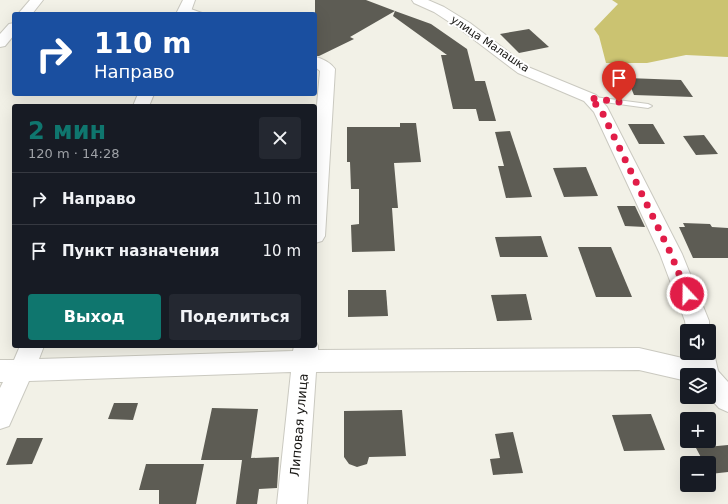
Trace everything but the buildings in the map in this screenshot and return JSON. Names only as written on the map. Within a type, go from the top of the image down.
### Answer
[{"type":"street","points":[[27,12],[37,0]]},
{"type":"street","name":"улица Малашка","points":[[418,0],[437,9],[465,26],[523,70],[590,98],[601,110],[671,254],[697,324]]},
{"type":"street","points":[[457,6],[465,26]]},
{"type":"street","points":[[0,43],[12,29]]},
{"type":"street","points":[[317,62],[328,69],[317,210]]},
{"type":"street","points":[[0,417],[10,371],[30,348]]},
{"type":"street","points":[[10,371],[306,354],[640,359],[693,368]]},
{"type":"street","name":"Липовая улица","points":[[292,504],[306,354]]},
{"type":"street","points":[[716,384],[728,400]]},
{"type":"lane","points":[[185,8],[195,12]]},
{"type":"lane","points":[[590,98],[648,106]]},
{"type":"shaded area","points":[[612,0],[728,0],[728,57],[686,55],[647,63],[606,63],[599,36],[594,29],[618,4]]},
{"type":"route","points":[[619,102],[590,98],[601,110],[671,254],[687,294]]}]
